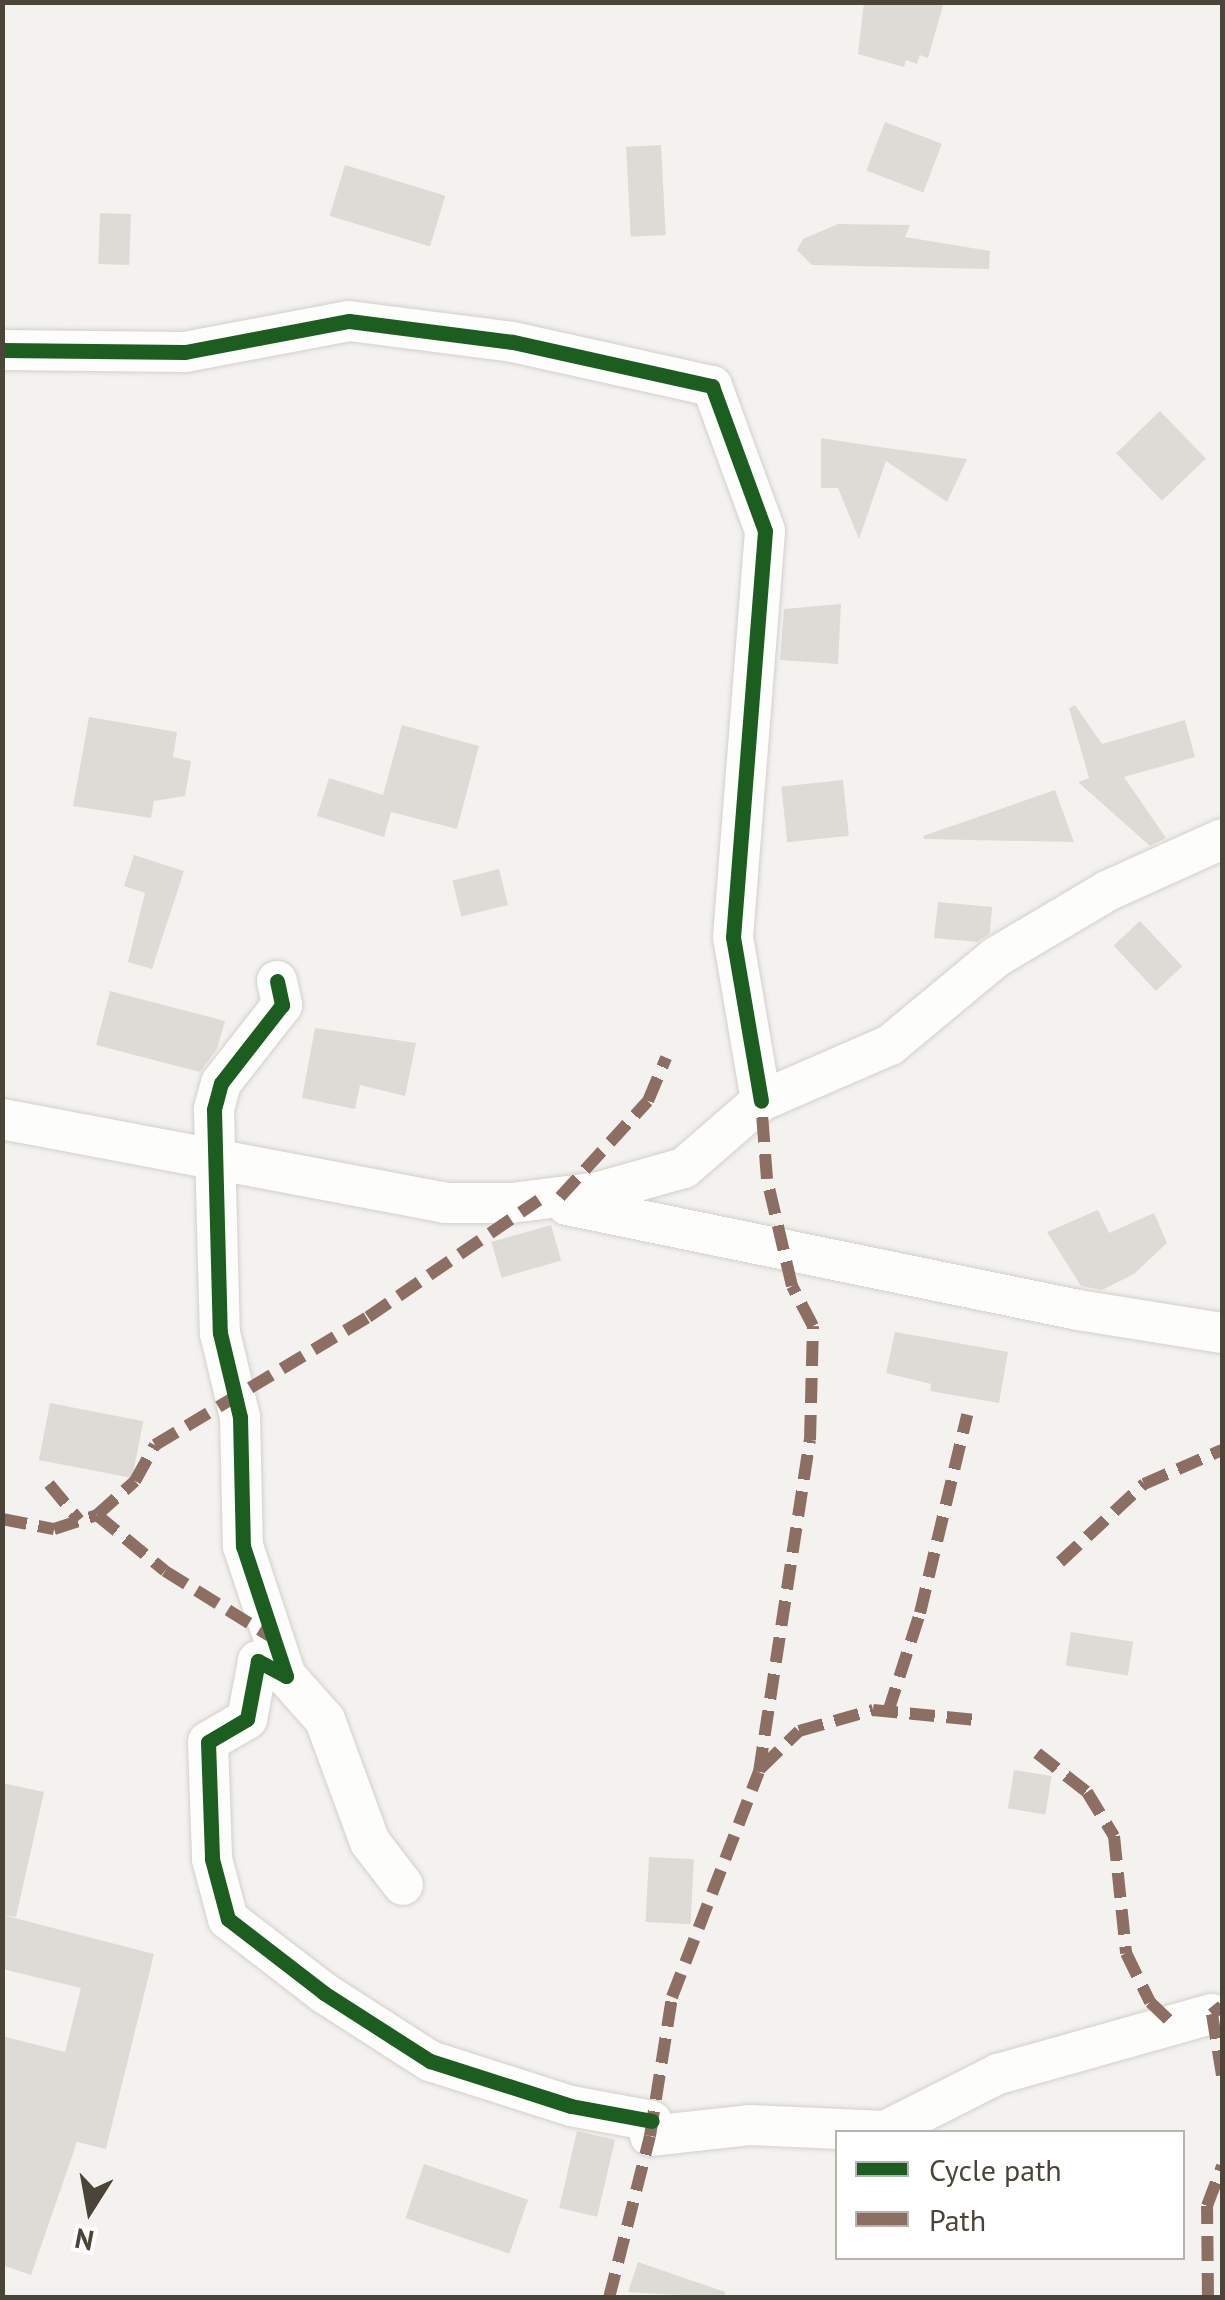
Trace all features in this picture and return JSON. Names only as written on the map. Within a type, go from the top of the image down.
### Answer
[{"type":"street","points":[[2,350],[185,352],[349,322],[514,342],[712,386],[765,531],[733,937],[761,1101]]},
{"type":"street","points":[[2,1120],[444,1202],[538,1200],[599,1192],[684,1168],[761,1101],[890,1045],[996,957],[1106,891],[1222,839]]},
{"type":"street","points":[[277,982],[282,1005],[222,1082],[214,1110],[220,1333],[240,1417],[243,1546],[286,1676]]},
{"type":"street","points":[[538,1200],[1078,1310],[1222,1332]]},
{"type":"street","points":[[404,1885],[370,1842],[326,1720],[286,1676],[258,1661],[246,1719],[208,1742],[212,1858],[228,1919],[324,1993],[430,2061],[651,2129],[749,2124],[866,2130]]},
{"type":"street","points":[[887,2130],[998,2074],[1212,2014]]},
{"type":"building","points":[[864,2],[944,2],[928,58],[920,55],[917,64],[906,60],[904,67],[858,54]]},
{"type":"building","points":[[885,122],[942,144],[923,192],[866,171]]},
{"type":"building","points":[[661,145],[666,235],[631,237],[626,147]]},
{"type":"building","points":[[345,165],[445,196],[430,246],[330,216]]},
{"type":"building","points":[[100,213],[131,214],[129,265],[98,264]]},
{"type":"building","points":[[838,224],[910,225],[905,237],[990,251],[989,269],[812,265],[797,250],[803,239]]},
{"type":"building","points":[[1160,411],[1206,458],[1162,501],[1116,453]]},
{"type":"building","points":[[821,438],[967,459],[947,502],[886,461],[859,539],[838,488],[821,488]]},
{"type":"building","points":[[841,604],[838,664],[780,660],[784,609]]},
{"type":"building","points":[[1075,705],[1102,744],[1185,720],[1195,757],[1124,777],[1166,838],[1150,846],[1078,782],[1089,778],[1069,708]]},
{"type":"building","points":[[89,717],[177,732],[173,757],[191,761],[185,796],[154,801],[151,818],[73,806]]},
{"type":"building","points":[[402,725],[479,746],[457,829],[391,812],[384,837],[317,816],[329,778],[383,795]]},
{"type":"building","points":[[843,780],[849,836],[787,842],[781,786]]},
{"type":"building","points":[[1055,790],[1074,842],[924,839],[923,836]]},
{"type":"building","points":[[134,855],[184,871],[152,969],[128,962],[145,893],[124,886]]},
{"type":"building","points":[[499,869],[508,905],[461,917],[452,881]]},
{"type":"building","points":[[938,902],[992,907],[990,933],[977,942],[934,938]]},
{"type":"building","points":[[1140,921],[1182,966],[1156,991],[1114,946]]},
{"type":"building","points":[[110,991],[225,1021],[217,1049],[200,1072],[96,1045]]},
{"type":"building","points":[[315,1028],[416,1043],[405,1096],[360,1085],[355,1109],[302,1098]]},
{"type":"building","points":[[1098,1210],[1109,1233],[1154,1213],[1167,1243],[1134,1274],[1102,1290],[1081,1286],[1047,1232]]},
{"type":"building","points":[[551,1225],[561,1261],[502,1278],[491,1242]]},
{"type":"building","points":[[895,1332],[1008,1352],[999,1403],[930,1391],[931,1384],[886,1373]]},
{"type":"building","points":[[50,1403],[143,1421],[132,1478],[39,1460]]},
{"type":"building","points":[[1071,1632],[1133,1642],[1128,1675],[1066,1666]]},
{"type":"building","points":[[1014,1770],[1052,1776],[1045,1814],[1008,1809]]},
{"type":"building","points":[[2,1783],[44,1792],[16,1917],[3,1915],[154,1954],[106,2149],[77,2142],[31,2275],[2,2265],[2,2036],[65,2052],[81,1988],[2,1969]]},
{"type":"building","points":[[649,1857],[694,1859],[691,1924],[646,1922]]},
{"type":"building","points":[[577,2131],[615,2140],[597,2217],[559,2208]]},
{"type":"building","points":[[424,2164],[528,2200],[509,2254],[405,2218]]},
{"type":"building","points":[[638,2262],[725,2292],[724,2298],[628,2292]]},
{"type":"marked path","points":[[560,1197],[648,1101],[666,1058]]},
{"type":"marked path","points":[[609,2298],[650,2136],[672,1997],[759,1772],[810,1440],[813,1326],[792,1286],[767,1179],[761,1101]]},
{"type":"marked path","points":[[2,1519],[54,1529],[97,1515],[135,1481],[155,1445],[368,1317],[539,1200]]},
{"type":"marked path","points":[[888,1712],[920,1613],[967,1415]]},
{"type":"marked path","points":[[1060,1562],[1144,1484],[1222,1450]]},
{"type":"marked path","points":[[49,1484],[79,1520]]},
{"type":"marked path","points":[[97,1515],[165,1571],[270,1636]]},
{"type":"marked path","points":[[761,1768],[799,1731],[873,1710],[977,1720]]},
{"type":"marked path","points":[[1037,1753],[1087,1792],[1114,1836],[1126,1953],[1150,2002],[1174,2025]]},
{"type":"marked path","points":[[1222,2006],[1212,2014],[1222,2075]]},
{"type":"marked path","points":[[1208,2298],[1207,2206],[1222,2166]]},
{"type":"cycle path","points":[[2,350],[185,352],[349,321],[513,342],[712,386],[765,531],[733,937],[761,1101]]},
{"type":"cycle path","points":[[277,981],[282,1005],[221,1083],[214,1110],[220,1333],[240,1417],[243,1546],[286,1676],[258,1661],[247,1719],[208,1742],[212,1859],[228,1919],[324,1993],[430,2061],[571,2106],[652,2121]]}]
